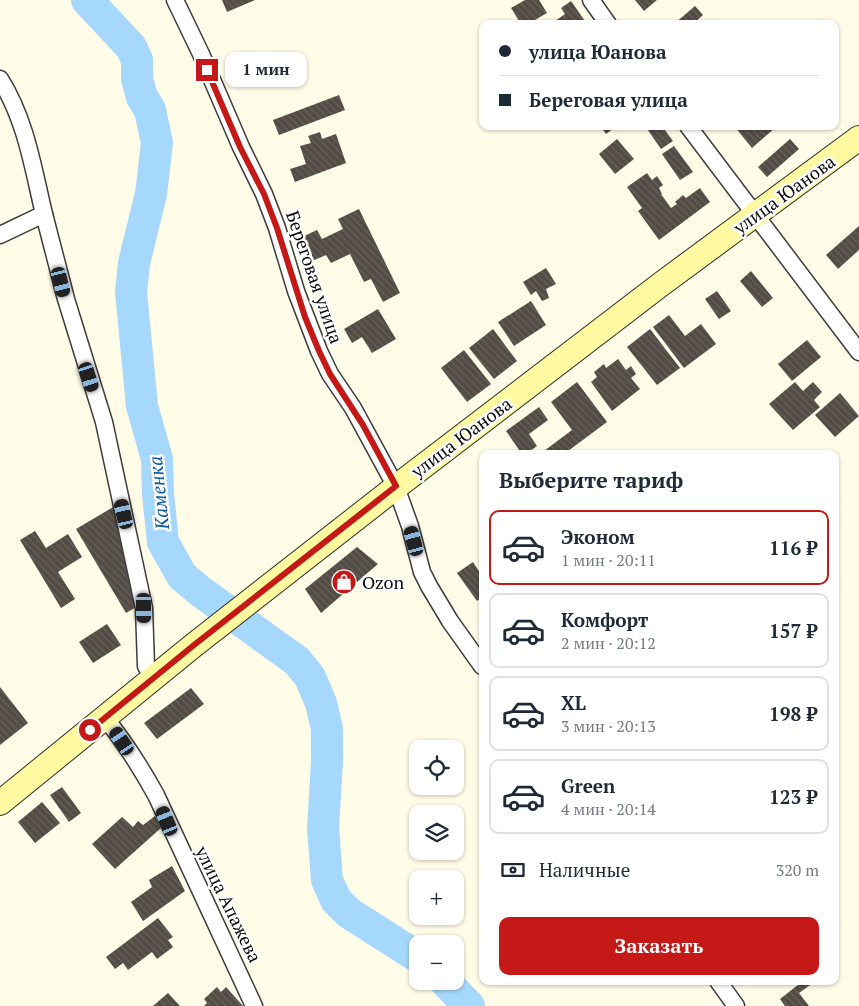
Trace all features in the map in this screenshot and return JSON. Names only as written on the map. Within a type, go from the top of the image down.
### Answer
[{"type":"street","name":"Береговая улица","points":[[175,0],[201,54],[240,147],[264,194],[277,228],[299,299],[319,351],[330,374],[358,417],[396,486],[410,526],[422,572],[429,586],[454,628],[479,662]]},
{"type":"street","points":[[590,0],[605,20]]},
{"type":"street","points":[[0,79],[18,112],[26,136],[68,308],[104,422],[143,599],[146,666],[153,678]]},
{"type":"street","points":[[691,130],[754,216],[859,352]]},
{"type":"street","name":"улица Юанова","points":[[0,803],[194,645],[396,486],[613,321],[859,138]]},
{"type":"street","points":[[0,235],[44,214]]},
{"type":"street","name":"улица Апажева","points":[[105,718],[141,767],[156,795],[254,1006]]},
{"type":"street","points":[[721,985],[736,1006]]},
{"type":"building","points":[[222,0],[255,0],[227,12]]},
{"type":"building","points":[[525,0],[539,0],[547,13],[535,20],[518,20],[511,8]]},
{"type":"building","points":[[635,0],[657,0],[644,11]]},
{"type":"building","points":[[571,1],[584,20],[556,20],[565,14],[561,8]]},
{"type":"building","points":[[695,6],[703,15],[697,20],[679,20]]},
{"type":"building","points":[[339,95],[345,110],[279,135],[273,120]]},
{"type":"building","points":[[603,130],[612,130],[606,134]]},
{"type":"building","points":[[648,130],[665,130],[673,141],[661,149]]},
{"type":"building","points":[[737,130],[773,130],[752,148]]},
{"type":"building","points":[[320,132],[322,139],[336,134],[346,163],[295,182],[290,169],[306,164],[300,146],[311,143],[308,136]]},
{"type":"building","points":[[617,139],[634,159],[615,174],[599,154]]},
{"type":"building","points":[[790,139],[799,149],[767,177],[758,167]]},
{"type":"building","points":[[674,146],[693,172],[680,180],[662,154]]},
{"type":"building","points":[[647,173],[652,180],[657,176],[663,185],[659,188],[661,194],[671,208],[677,204],[675,202],[683,195],[686,198],[700,188],[710,202],[659,240],[638,211],[642,208],[627,187]]},
{"type":"building","points":[[359,209],[400,293],[383,302],[371,279],[364,282],[350,254],[331,263],[326,255],[310,262],[298,239],[317,230],[322,239],[343,229],[338,219]]},
{"type":"building","points":[[859,226],[859,250],[838,269],[826,255]]},
{"type":"building","points":[[546,268],[556,284],[546,289],[549,298],[542,301],[536,291],[531,295],[523,282]]},
{"type":"building","points":[[751,271],[773,298],[762,307],[740,281]]},
{"type":"building","points":[[717,291],[731,311],[719,319],[705,299]]},
{"type":"building","points":[[531,301],[546,325],[514,346],[498,322]]},
{"type":"building","points":[[378,309],[396,339],[372,353],[362,337],[352,343],[344,329]]},
{"type":"building","points":[[669,315],[685,336],[701,324],[716,344],[684,368],[653,327]]},
{"type":"building","points":[[493,329],[517,361],[494,379],[469,348]]},
{"type":"building","points":[[650,329],[680,368],[657,385],[627,347]]},
{"type":"building","points":[[807,340],[821,357],[792,381],[778,364]]},
{"type":"building","points":[[464,350],[491,384],[467,402],[441,368]]},
{"type":"building","points":[[618,359],[626,370],[631,366],[636,374],[631,378],[640,389],[612,411],[591,382],[597,377],[594,372],[604,364],[606,368]]},
{"type":"building","points":[[577,382],[607,422],[569,450],[545,450],[572,430],[551,402]]},
{"type":"building","points":[[795,382],[803,391],[813,382],[822,392],[814,400],[820,407],[793,430],[769,404]]},
{"type":"building","points":[[840,393],[859,416],[835,437],[815,415]]},
{"type":"building","points":[[539,407],[548,420],[529,434],[537,446],[532,450],[519,450],[506,431]]},
{"type":"building","points":[[115,506],[138,606],[126,613],[76,529]]},
{"type":"building","points":[[35,531],[46,548],[68,534],[82,557],[58,572],[75,599],[61,608],[20,540]]},
{"type":"building","points":[[357,547],[378,564],[321,613],[305,589]]},
{"type":"building","points":[[473,562],[479,571],[479,599],[477,601],[457,573]]},
{"type":"building","points":[[107,624],[121,645],[93,663],[79,642]]},
{"type":"building","points":[[0,687],[28,723],[0,745]]},
{"type":"building","points":[[191,688],[204,704],[157,739],[144,723]]},
{"type":"building","points":[[62,787],[81,813],[69,822],[50,795]]},
{"type":"building","points":[[42,802],[60,823],[35,843],[18,822]]},
{"type":"building","points":[[155,816],[161,828],[115,869],[92,844],[122,817],[133,827],[138,821],[143,825]]},
{"type":"building","points":[[172,866],[185,891],[143,921],[131,902],[152,887],[149,880]]},
{"type":"building","points":[[158,918],[173,937],[168,940],[173,947],[157,959],[152,952],[128,970],[123,963],[115,969],[106,957]]},
{"type":"building","points":[[798,985],[810,985],[799,993],[809,1006],[785,1006],[780,999]]},
{"type":"building","points":[[217,987],[221,992],[226,987],[243,1006],[204,1006],[207,1003],[204,999]]},
{"type":"building","points":[[168,993],[180,1006],[153,1006]]},
{"type":"waterway","name":"Каменка","points":[[87,0],[131,47],[137,60],[137,79],[142,97],[150,110],[157,143],[151,194],[134,263],[131,292],[142,406],[157,459],[158,494],[163,542],[182,576],[297,661],[310,677],[321,703],[327,729],[323,828],[327,880],[336,900],[349,913],[409,951]]},
{"type":"waterway","name":"Каменка","points":[[454,990],[469,1006]]},
{"type":"place","name":"Ozon","points":[[344,582]]},
{"type":"route","points":[[90,730],[194,645],[396,486],[353,408],[330,374],[319,351],[305,317],[277,228],[264,194],[240,147],[207,70]]}]
